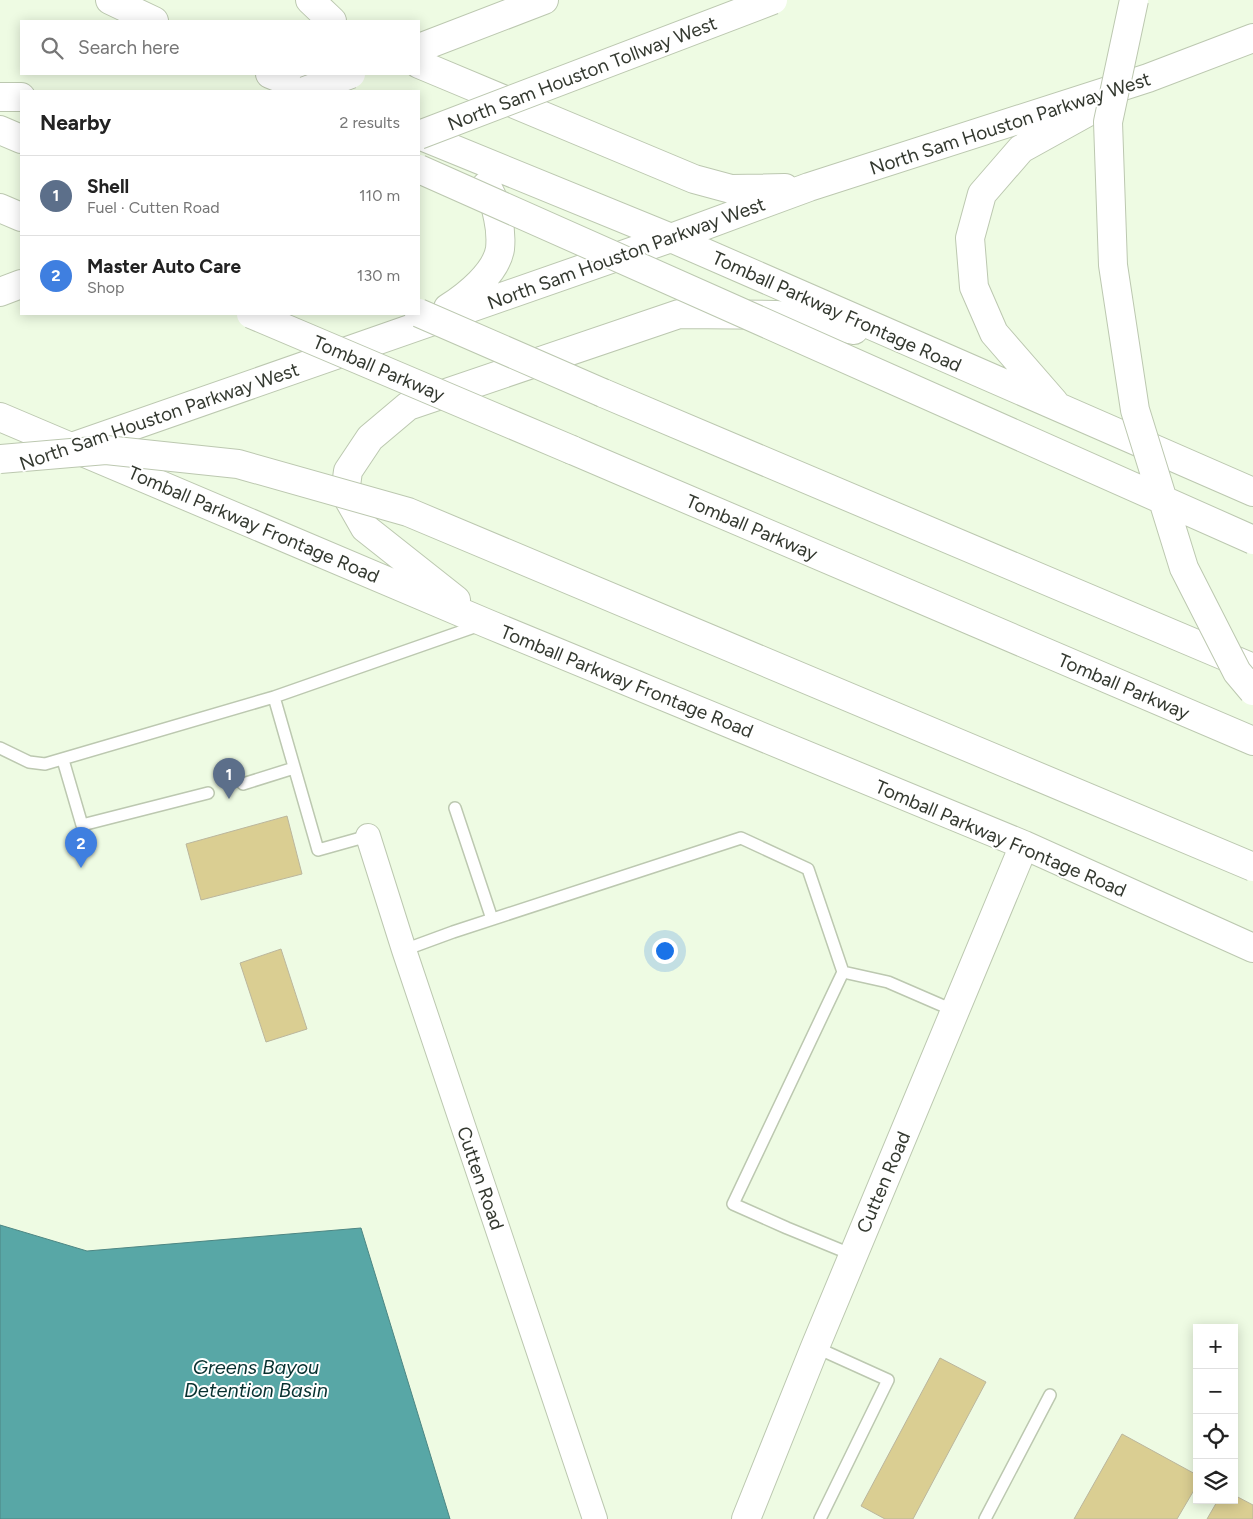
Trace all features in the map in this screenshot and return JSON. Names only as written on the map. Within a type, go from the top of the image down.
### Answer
[{"type":"main road","points":[[110,0],[152,20]]},
{"type":"main road","points":[[310,0],[331,20]]},
{"type":"main road","points":[[420,48],[544,0]]},
{"type":"main road","name":"North Sam Houston Tollway West","points":[[426,138],[773,0]]},
{"type":"main road","points":[[1134,0],[1108,122],[1113,264],[1135,410],[1184,568],[1237,672],[1253,691]]},
{"type":"main road","name":"North Sam Houston Parkway West","points":[[0,470],[71,447],[420,319],[671,238],[809,187],[1148,78],[1253,38]]},
{"type":"main road","points":[[420,64],[694,179],[731,190],[809,187]]},
{"type":"main road","points":[[272,75],[310,90]]},
{"type":"main road","points":[[308,90],[348,75]]},
{"type":"main road","points":[[1058,407],[994,333],[974,287],[970,238],[982,194],[1021,149],[1148,78]]},
{"type":"main road","points":[[0,97],[20,98]]},
{"type":"main road","points":[[0,130],[20,139]]},
{"type":"main road","points":[[420,319],[460,300],[480,283],[493,266],[500,249],[500,225],[488,188],[467,164],[426,138]]},
{"type":"main road","name":"Tomball Parkway Frontage Road","points":[[426,138],[671,238],[1253,492]]},
{"type":"main road","points":[[420,168],[1253,540]]},
{"type":"main road","points":[[0,207],[20,199]]},
{"type":"main road","points":[[0,207],[20,217]]},
{"type":"main road","points":[[0,292],[20,284]]},
{"type":"main road","points":[[486,623],[366,528],[349,500],[346,486],[348,471],[370,438],[408,406],[679,314],[778,316],[902,339]]},
{"type":"main road","name":"Tomball Parkway","points":[[252,315],[1253,741]]},
{"type":"main road","points":[[420,319],[603,393],[1253,668]]},
{"type":"main road","name":"Tomball Parkway Frontage Road","points":[[0,416],[486,623],[1024,846],[1253,948]]},
{"type":"main road","points":[[0,458],[106,450],[238,464],[408,512],[1253,867]]},
{"type":"main road","name":"Cutten Road","points":[[745,1516],[1024,846]]},
{"type":"street","name":"Cutten Road","points":[[368,836],[404,950],[595,1519]]},
{"type":"lane","points":[[0,748],[29,762],[45,764],[62,760],[274,697],[486,623]]},
{"type":"lane","points":[[274,697],[318,850],[368,836]]},
{"type":"lane","points":[[62,760],[82,825],[208,793]]},
{"type":"lane","points":[[243,784],[294,768]]},
{"type":"lane","points":[[456,808],[492,919]]},
{"type":"lane","points":[[404,950],[492,919],[741,838],[808,869],[843,972],[733,1204],[853,1255]]},
{"type":"lane","points":[[843,972],[888,982],[955,1010]]},
{"type":"lane","points":[[815,1347],[888,1380],[820,1519]]},
{"type":"lane","points":[[986,1519],[1050,1395]]},
{"type":"water","name":"Greens Bayou Detention Basin","points":[[0,1225],[87,1251],[361,1228],[450,1519],[0,1519]]},
{"type":"building","points":[[287,816],[302,874],[201,900],[186,844]]},
{"type":"building","points":[[281,949],[307,1029],[266,1042],[240,963]]},
{"type":"building","points":[[940,1358],[986,1382],[913,1519],[885,1519],[861,1506]]},
{"type":"building","points":[[1122,1434],[1193,1473],[1193,1492],[1177,1519],[1074,1519]]},
{"type":"building","points":[[1238,1497],[1253,1505],[1253,1519],[1207,1519],[1216,1504],[1238,1504]]},
{"type":"place","name":"Shell","points":[[229,799]]},
{"type":"place","name":"Master Auto Care","points":[[81,868]]}]
